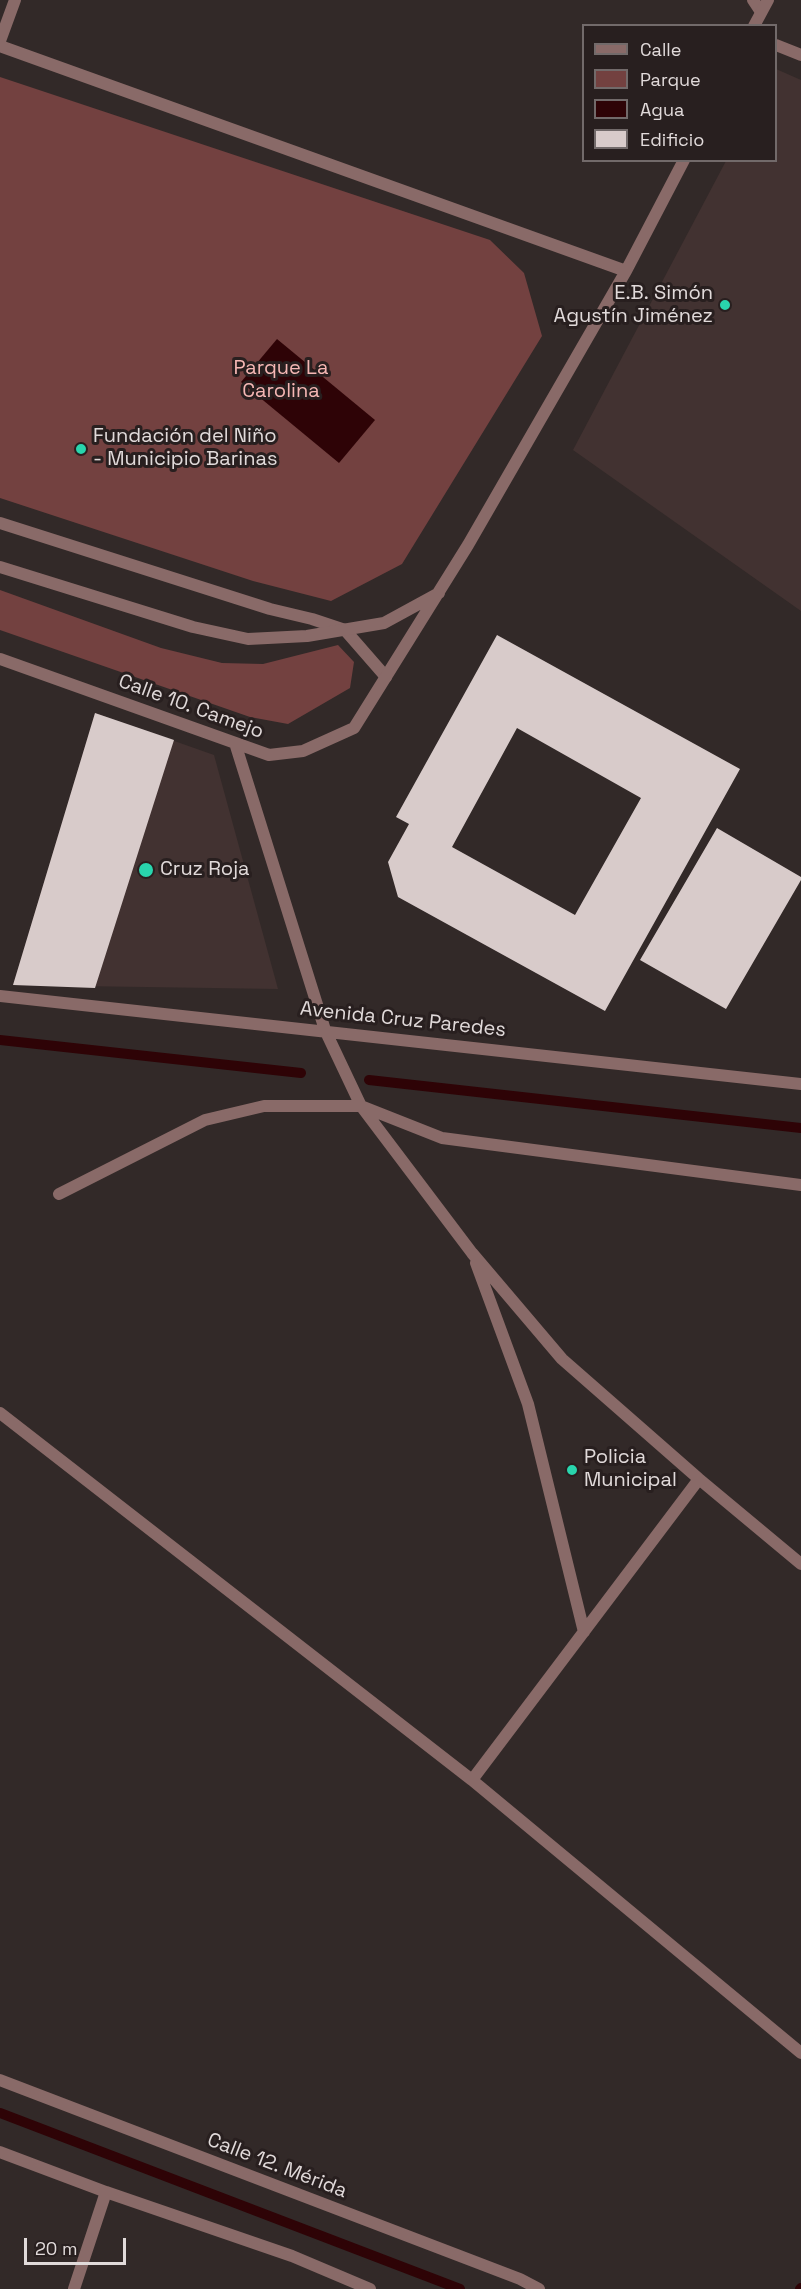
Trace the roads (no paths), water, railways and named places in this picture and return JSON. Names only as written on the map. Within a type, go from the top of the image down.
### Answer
[{"type":"street","points":[[0,41],[15,0]]},
{"type":"street","points":[[753,0],[761,12]]},
{"type":"street","points":[[755,24],[768,0]]},
{"type":"street","points":[[777,45],[801,55]]},
{"type":"street","points":[[0,46],[626,271]]},
{"type":"street","name":"Calle 10. Camejo","points":[[0,659],[269,755],[303,751],[354,728],[440,593],[626,271],[683,162]]},
{"type":"street","points":[[0,523],[270,609],[345,630],[386,677]]},
{"type":"street","points":[[0,567],[193,627],[248,639],[307,636],[384,622],[440,593]]},
{"type":"street","points":[[235,743],[325,1030],[361,1106],[472,1253],[562,1359],[699,1479],[801,1564]]},
{"type":"street","name":"Avenida Cruz Paredes","points":[[0,996],[801,1084]]},
{"type":"street","points":[[59,1194],[204,1120],[264,1106],[361,1106],[442,1138],[801,1185]]},
{"type":"street","points":[[472,1253],[528,1404],[584,1632]]},
{"type":"street","points":[[0,1413],[472,1780],[801,2053]]},
{"type":"street","points":[[472,1780],[699,1479]]},
{"type":"street","name":"Calle 12. Mérida","points":[[0,2080],[520,2279],[539,2289]]},
{"type":"street","points":[[0,2152],[106,2192],[292,2256],[370,2289]]},
{"type":"street","points":[[75,2289],[106,2192]]},
{"type":"water","points":[[277,339],[375,420],[339,463],[241,382]]},
{"type":"waterway","points":[[0,1040],[301,1073]]},
{"type":"waterway","points":[[369,1080],[801,1128]]},
{"type":"waterway","points":[[0,2113],[460,2289]]},
{"type":"place","name":"E.B. Simón Agustín Jiménez","points":[[725,305]]},
{"type":"place","name":"Fundación del Niño - Municipio Barinas","points":[[81,449]]},
{"type":"place","name":"Cruz Roja","points":[[146,870]]},
{"type":"place","name":"Policia Municipal","points":[[572,1470]]},
{"type":"park label","name":"Parque La Carolina","points":[[281,380]]}]
